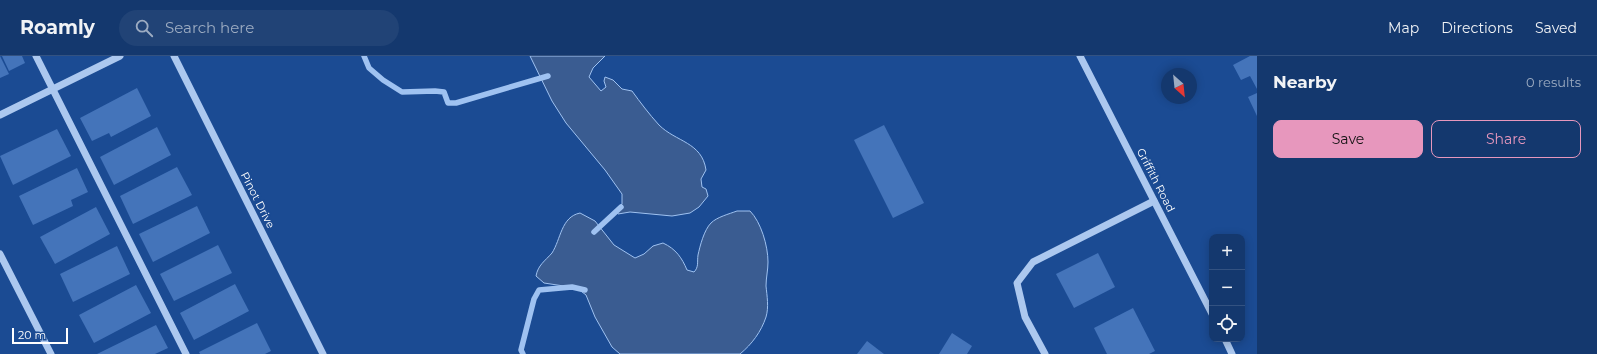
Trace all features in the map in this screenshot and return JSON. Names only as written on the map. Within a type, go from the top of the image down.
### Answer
[{"type":"street","points":[[36,56],[186,354]]},
{"type":"street","points":[[0,116],[120,56]]},
{"type":"street","name":"Pinot Drive","points":[[174,56],[323,354]]},
{"type":"street","name":"Griffith Road","points":[[1080,56],[1209,308]]},
{"type":"street","points":[[1045,354],[1025,317],[1017,283],[1033,262],[1154,201]]},
{"type":"street","points":[[0,254],[51,354]]},
{"type":"street","points":[[1226,342],[1232,354]]},
{"type":"water","points":[[530,56],[605,56],[593,68],[589,77],[601,91],[606,87],[604,81],[605,77],[613,80],[622,89],[632,91],[659,125],[694,148],[704,161],[706,170],[701,179],[702,187],[706,189],[708,196],[699,207],[690,213],[672,216],[630,212],[618,214],[616,210],[622,204],[622,194],[605,170],[566,123],[552,101]]},
{"type":"water","points":[[737,211],[750,211],[754,216],[761,228],[768,256],[766,286],[768,305],[766,317],[762,328],[756,337],[740,354],[620,354],[612,347],[595,317],[586,295],[577,288],[544,283],[536,276],[540,266],[552,253],[565,224],[574,215],[580,213],[595,221],[614,245],[635,258],[644,254],[653,246],[663,243],[672,248],[678,254],[687,270],[694,272],[696,270],[698,255],[704,234],[711,223],[716,219]]},
{"type":"building","points":[[0,56],[9,74],[0,78]]},
{"type":"building","points":[[2,56],[22,56],[25,63],[9,71]]},
{"type":"building","points":[[1250,56],[1257,56],[1257,89],[1250,76],[1241,80],[1233,65]]},
{"type":"building","points":[[137,88],[151,116],[111,137],[109,133],[92,141],[80,118]]},
{"type":"building","points":[[1257,93],[1257,116],[1248,97]]},
{"type":"building","points":[[884,125],[924,203],[893,218],[854,140]]},
{"type":"building","points":[[157,127],[171,155],[114,185],[100,157]]},
{"type":"building","points":[[57,129],[71,156],[13,185],[0,156]]},
{"type":"building","points":[[177,167],[192,195],[133,224],[120,196]]},
{"type":"building","points":[[77,168],[88,192],[71,200],[73,206],[33,225],[19,196]]},
{"type":"building","points":[[197,206],[210,233],[153,262],[139,234]]},
{"type":"building","points":[[96,207],[110,234],[55,264],[40,237]]},
{"type":"building","points":[[218,245],[232,273],[174,301],[160,274]]},
{"type":"building","points":[[117,246],[130,274],[73,302],[60,274]]},
{"type":"building","points":[[1098,253],[1115,287],[1074,308],[1056,274]]},
{"type":"building","points":[[235,284],[249,311],[194,340],[180,313]]},
{"type":"building","points":[[136,285],[151,313],[94,343],[79,315]]},
{"type":"building","points":[[1133,308],[1155,351],[1149,354],[1107,354],[1094,328]]},
{"type":"building","points":[[257,323],[271,351],[265,354],[200,354],[199,352]]},
{"type":"building","points":[[156,325],[168,348],[155,354],[97,354]]},
{"type":"building","points":[[952,333],[972,346],[967,354],[939,354]]},
{"type":"building","points":[[867,341],[884,354],[857,354]]},
{"type":"waterway","points":[[364,56],[369,68],[383,80],[402,92],[444,92],[448,103],[456,103],[548,76]]},
{"type":"waterway","points":[[594,232],[621,207]]},
{"type":"waterway","points":[[523,354],[521,350],[534,299],[539,290],[572,287],[585,290]]}]
